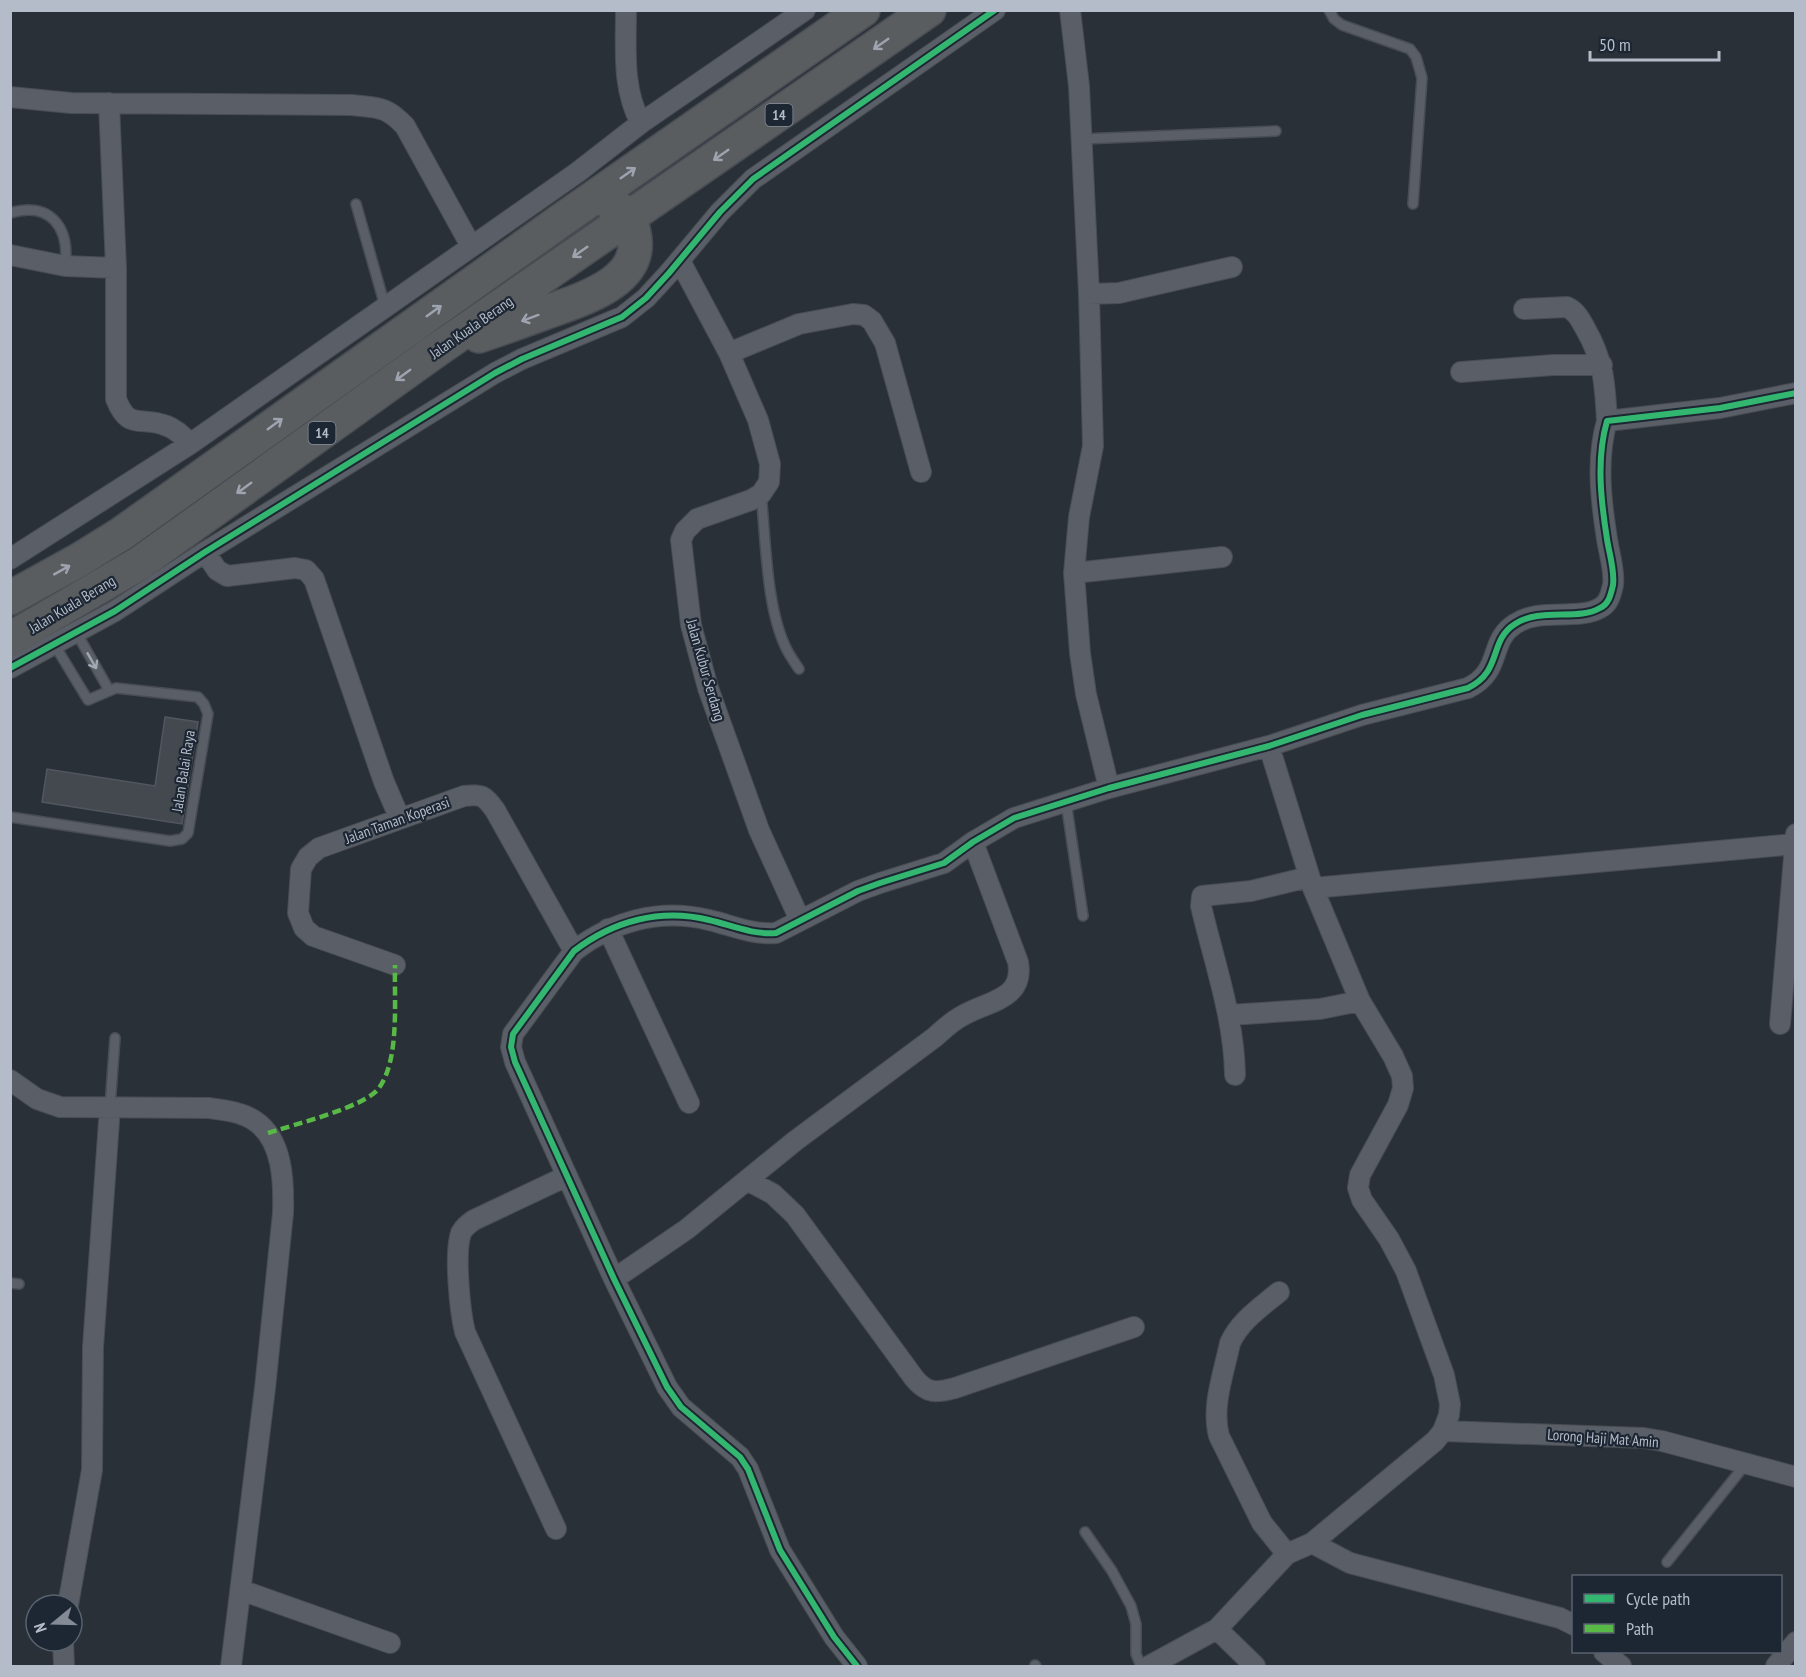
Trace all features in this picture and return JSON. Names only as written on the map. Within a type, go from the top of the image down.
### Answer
[{"type":"highway","name":"14","points":[[10,598],[121,534],[563,219],[863,10]]},
{"type":"highway","name":"Jalan Kuala Berang","points":[[10,639],[147,574],[434,352],[929,10]]},
{"type":"highway","points":[[434,352],[598,310],[634,256],[636,243],[634,231],[628,219],[617,207],[600,204],[563,219]]},
{"type":"street","points":[[626,10],[629,90],[641,123]]},
{"type":"street","points":[[10,559],[190,444],[578,172],[641,123],[805,10]]},
{"type":"street","points":[[10,668],[115,611],[147,574],[205,552],[598,310],[621,317],[646,298],[720,212],[753,179],[995,10]]},
{"type":"street","points":[[1070,10],[1079,86],[1082,139],[1093,446],[1078,525],[1074,573],[1080,652],[1086,694],[1109,788]]},
{"type":"street","points":[[769,34],[788,63]]},
{"type":"street","points":[[10,97],[71,103],[352,105],[381,108],[393,113],[405,126],[471,246]]},
{"type":"street","points":[[110,104],[116,268],[116,399],[122,414],[132,420],[157,422],[169,426],[190,444]]},
{"type":"street","points":[[10,255],[65,266],[116,268]]},
{"type":"street","points":[[680,261],[729,353],[766,442],[770,464],[769,482],[762,494]]},
{"type":"street","points":[[1089,294],[1119,293],[1232,267]]},
{"type":"street","points":[[857,1666],[834,1637],[780,1550],[748,1469],[740,1457],[681,1407],[667,1388],[614,1279],[515,1062],[511,1047],[513,1034],[574,951],[608,929],[632,920],[664,915],[690,916],[764,934],[776,933],[869,887],[944,863],[973,842],[1014,818],[1109,788],[1269,746],[1362,715],[1468,688],[1480,682],[1488,674],[1500,641],[1516,623],[1537,615],[1590,612],[1600,608],[1608,602],[1613,583],[1604,518],[1600,462],[1602,439],[1607,421],[1602,365],[1597,348],[1573,309],[1560,307],[1524,309]]},
{"type":"street","points":[[729,353],[799,324],[854,314],[864,315],[872,321],[885,343],[921,472]]},
{"type":"street","points":[[1461,372],[1553,365],[1602,365]]},
{"type":"street","points":[[1607,421],[1720,408],[1796,393]]},
{"type":"street","name":"Jalan Kubur Serdang","points":[[762,494],[752,500],[697,519],[681,540],[691,625],[708,688],[759,830],[800,920]]},
{"type":"street","points":[[205,552],[217,570],[227,576],[295,568],[306,570],[314,579],[384,782],[400,819]]},
{"type":"street","points":[[1074,573],[1222,558]]},
{"type":"street","points":[[1149,1666],[1217,1629],[1287,1554],[1312,1543],[1435,1441],[1443,1431],[1449,1415],[1450,1404],[1444,1375],[1406,1271],[1389,1239],[1362,1200],[1358,1188],[1360,1175],[1398,1105],[1403,1088],[1402,1076],[1393,1056],[1360,1001],[1311,883],[1269,746]]},
{"type":"street","name":"Jalan Taman Koperasi","points":[[395,964],[313,936],[304,928],[298,913],[302,869],[308,857],[319,848],[464,796],[479,795],[487,799],[574,951]]},
{"type":"street","points":[[1780,1024],[1796,834]]},
{"type":"street","points":[[614,1279],[687,1229],[795,1141],[951,1023],[963,1015],[999,1000],[1018,983],[1020,974],[1018,962],[973,842]]},
{"type":"street","points":[[1235,1075],[1235,1053],[1229,1015],[1201,906],[1202,896],[1311,883],[1795,844]]},
{"type":"street","points":[[608,929],[688,1103]]},
{"type":"street","points":[[1229,1015],[1320,1009],[1360,1001]]},
{"type":"street","points":[[10,1080],[37,1099],[60,1107],[209,1108],[231,1112],[254,1120],[268,1133],[277,1154],[283,1183],[283,1213],[265,1388],[231,1666]]},
{"type":"street","points":[[70,1593],[92,1470],[93,1347],[110,1107]]},
{"type":"street","points":[[556,1529],[465,1332],[461,1313],[459,1251],[460,1235],[465,1226],[567,1176]]},
{"type":"street","points":[[747,1180],[773,1194],[795,1215],[914,1378],[921,1387],[930,1391],[940,1392],[955,1388],[1134,1327]]},
{"type":"street","points":[[1279,1292],[1242,1325],[1230,1343],[1216,1409],[1216,1424],[1219,1436],[1262,1523],[1287,1554]]},
{"type":"street","name":"Lorong Haji Mat Amin","points":[[1443,1431],[1644,1438],[1796,1477]]},
{"type":"street","points":[[1312,1543],[1350,1563],[1560,1618],[1572,1624]]},
{"type":"street","points":[[240,1590],[390,1643]]},
{"type":"street","points":[[1217,1629],[1255,1666]]},
{"type":"street","points":[[1776,1666],[1796,1642]]},
{"type":"street","points":[[1605,1653],[1621,1666]]},
{"type":"lane","points":[[1329,10],[1334,19],[1342,25],[1410,49],[1416,57],[1422,78],[1413,204]]},
{"type":"lane","points":[[1082,139],[1276,131]]},
{"type":"lane","points":[[356,204],[385,306]]},
{"type":"lane","points":[[10,213],[24,209],[37,210],[50,216],[60,226],[65,239],[67,252],[65,266]]},
{"type":"lane","points":[[762,494],[769,574],[778,624],[786,649],[799,669]]},
{"type":"lane","points":[[54,644],[84,697],[91,700],[109,690],[76,632]]},
{"type":"lane","name":"Jalan Balai Raya","points":[[10,817],[170,841],[182,839],[188,833],[208,714],[204,704],[198,697],[116,688],[109,690]]},
{"type":"lane","points":[[1066,802],[1083,916]]},
{"type":"lane","points":[[110,1107],[116,1038]]},
{"type":"lane","points":[[1667,1562],[1745,1465]]},
{"type":"lane","points":[[1085,1532],[1118,1579],[1131,1606],[1136,1624],[1136,1654],[1141,1666]]},
{"type":"building","points":[[165,717],[198,722],[182,824],[42,802],[47,769],[155,786]]},
{"type":"marked path","points":[[268,1133],[360,1102],[379,1088],[386,1076],[393,1045],[395,965]]},
{"type":"cycle path","points":[[10,668],[115,611],[205,552],[495,373],[522,359],[622,317],[646,298],[720,212],[753,179],[995,10]]},
{"type":"cycle path","points":[[857,1666],[834,1637],[780,1550],[748,1469],[740,1457],[681,1407],[667,1387],[614,1279],[515,1062],[511,1047],[513,1034],[574,951],[621,925],[655,917],[691,917],[750,931],[776,933],[858,891],[944,863],[973,842],[1014,818],[1109,788],[1269,746],[1362,715],[1468,688],[1486,673],[1501,639],[1515,624],[1536,616],[1591,612],[1606,604],[1613,585],[1601,495],[1602,450],[1607,421],[1720,408],[1796,393]]}]
